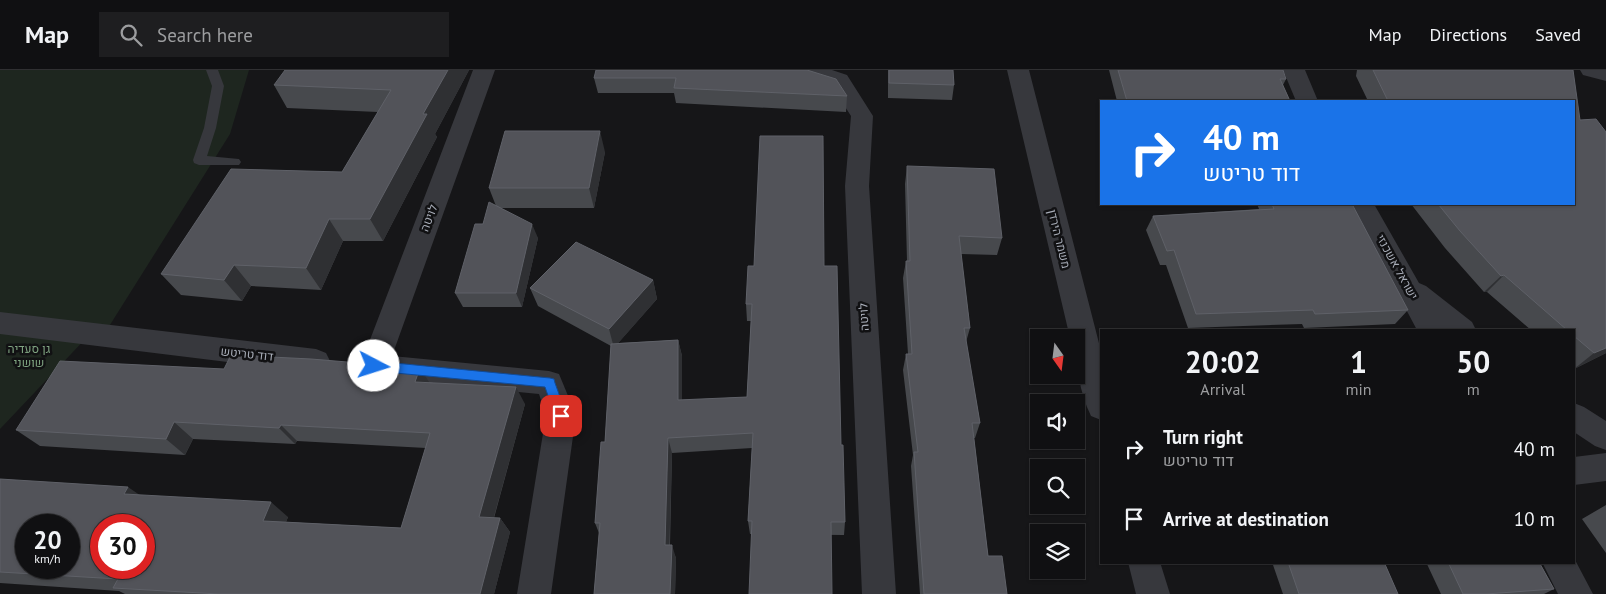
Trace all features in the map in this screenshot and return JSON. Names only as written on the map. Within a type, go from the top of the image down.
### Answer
[{"type":"street","name":"לויטה","points":[[374,366],[484,70]]},
{"type":"street","name":"לויטה","points":[[808,70],[839,80],[862,116],[857,186],[878,594]]},
{"type":"street","name":"משמר הירדן","points":[[1018,70],[1100,403]]},
{"type":"street","points":[[1294,70],[1304,97]]},
{"type":"street","points":[[1304,97],[1310,70]]},
{"type":"street","points":[[1591,70],[1606,74]]},
{"type":"street","name":"ישראל אשכנזי","points":[[1363,205],[1430,329]]},
{"type":"street","points":[[1407,286],[1461,329]]},
{"type":"street","name":"דוד טריטש","points":[[0,323],[248,354],[550,383],[561,416],[534,594]]},
{"type":"street","points":[[1575,417],[1606,437]]},
{"type":"street","points":[[1575,471],[1606,467]]},
{"type":"street","points":[[1145,564],[1153,594]]},
{"type":"street","points":[[1559,564],[1576,594]]},
{"type":"lane","points":[[212,70],[218,86],[210,128],[199,160],[234,162]]},
{"type":"green space","name":"גן סעדיה שושני","points":[[0,70],[249,70],[230,134],[103,336],[89,335],[0,429]]},
{"type":"building","points":[[285,70],[448,70],[423,114],[427,114],[370,219],[329,219],[306,268],[234,265],[224,280],[161,274],[231,169],[342,172],[391,90],[274,85]]},
{"type":"building","points":[[596,70],[807,70],[836,79],[847,96],[674,88],[676,78],[594,78]]},
{"type":"building","points":[[889,70],[953,70],[954,85],[889,83]]},
{"type":"building","points":[[1118,70],[1283,70],[1286,79],[1280,79],[1290,100],[1127,100]]},
{"type":"building","points":[[1373,70],[1573,70],[1580,120],[1596,119],[1606,132],[1606,348],[1594,353],[1575,337],[1575,329],[1566,329],[1504,275],[1501,276],[1439,205],[1575,205],[1575,100],[1388,100]]},
{"type":"building","points":[[505,131],[600,131],[589,188],[489,188]]},
{"type":"building","points":[[760,136],[823,136],[824,266],[837,266],[841,445],[843,445],[845,522],[831,522],[832,594],[749,594],[752,521],[748,521],[753,433],[668,438],[665,545],[672,545],[670,594],[594,594],[600,523],[595,523],[601,442],[605,442],[611,344],[678,340],[678,400],[747,397],[752,304],[746,304],[748,266],[754,266]]},
{"type":"building","points":[[907,166],[994,169],[1002,238],[959,236],[970,328],[964,328],[980,423],[972,423],[988,556],[1002,556],[1007,594],[924,594],[914,452],[918,452],[906,354],[912,354],[906,261],[910,261]]},
{"type":"building","points":[[489,202],[532,224],[516,293],[455,293],[475,224],[483,224]]},
{"type":"building","points":[[1272,205],[1353,205],[1408,310],[1315,314],[1313,310],[1196,314],[1174,250],[1167,251],[1153,216],[1274,209]]},
{"type":"building","points":[[576,242],[653,280],[609,329],[530,288]]},
{"type":"building","points":[[231,355],[311,359],[420,368],[415,382],[516,387],[479,517],[500,518],[480,594],[219,594],[113,588],[118,579],[155,579],[155,514],[90,514],[90,577],[80,577],[80,514],[15,514],[15,573],[0,572],[0,479],[128,487],[124,494],[271,502],[263,521],[401,528],[430,433],[281,425],[279,428],[174,422],[166,439],[16,430],[60,361],[224,369]]},
{"type":"building","points":[[1289,564],[1385,564],[1398,594],[1299,594]]},
{"type":"building","points":[[1449,564],[1540,564],[1554,589],[1486,594],[1463,594]]},
{"type":"route","points":[[374,366],[550,383],[561,416]]}]
